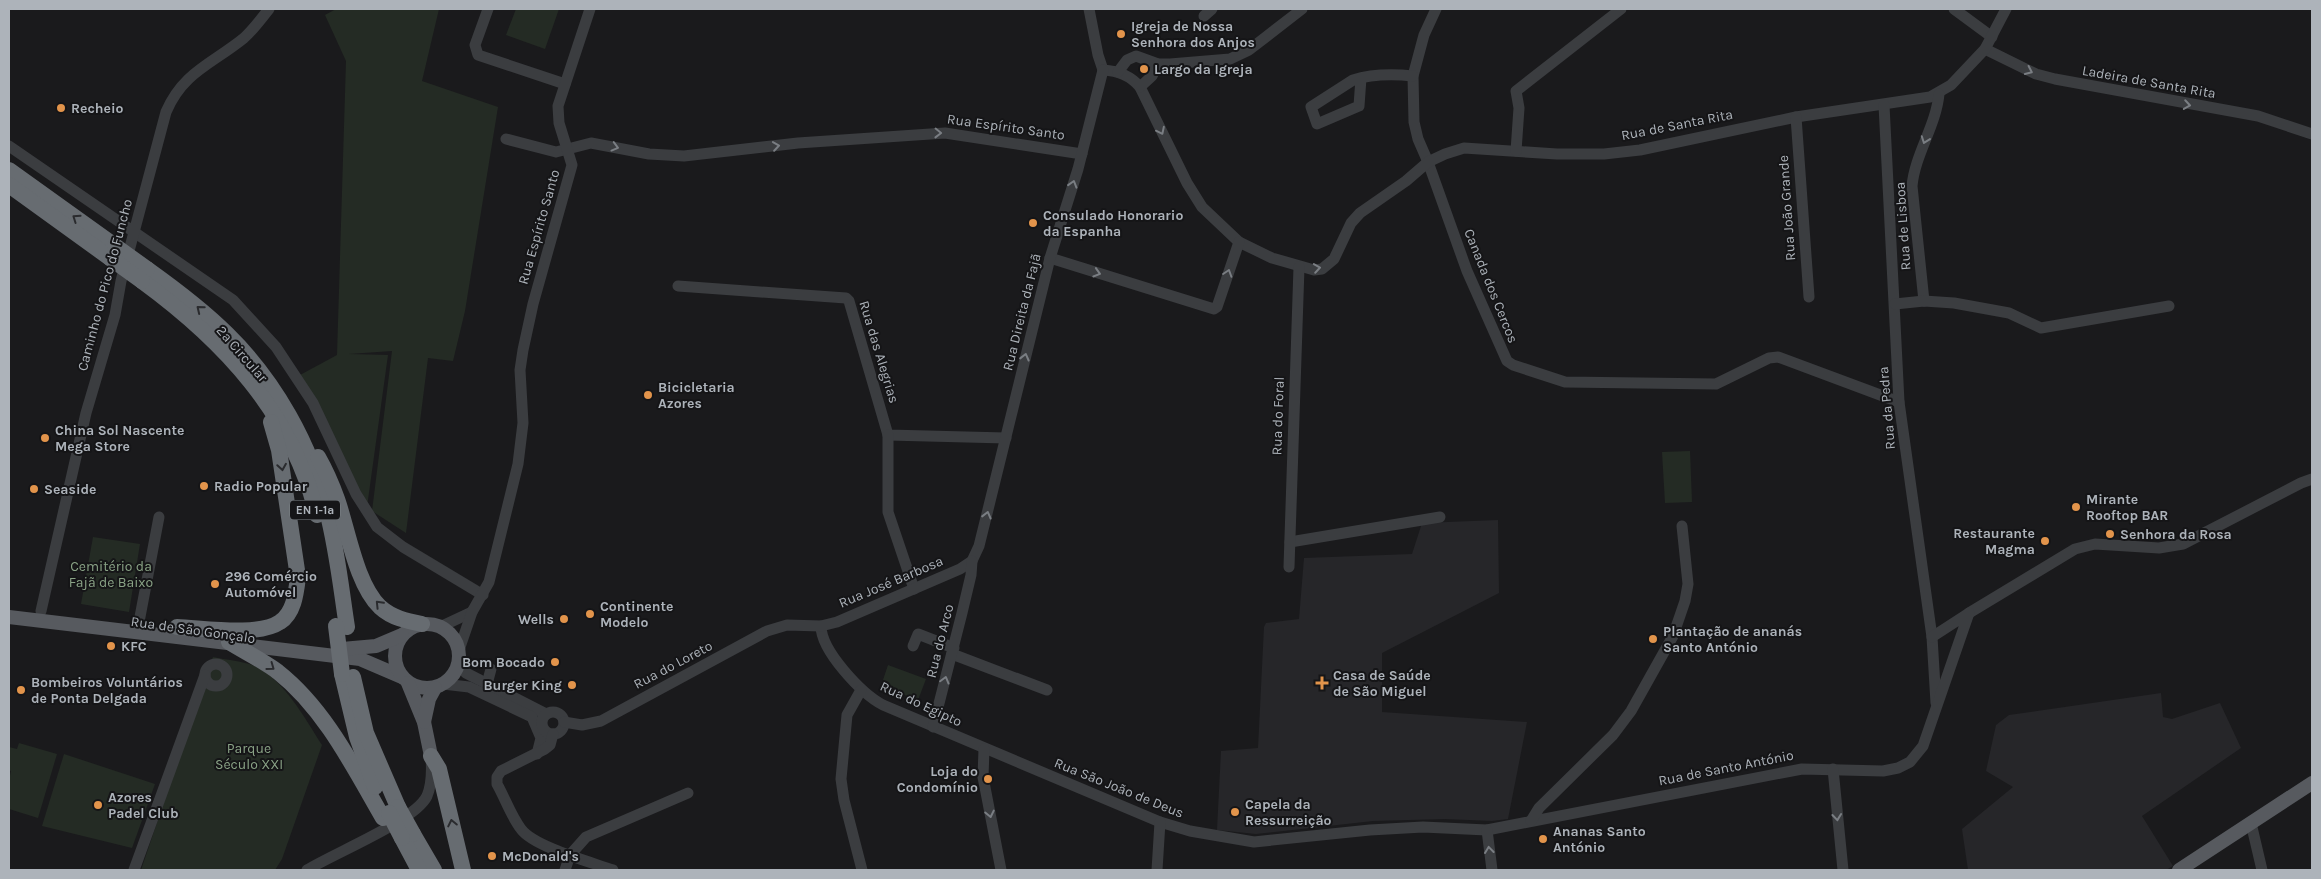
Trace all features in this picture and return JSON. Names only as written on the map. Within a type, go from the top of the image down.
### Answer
[{"type":"highway","name":"2ª Circular","points":[[9,170],[144,275],[203,312],[228,334],[272,390],[296,428],[314,468],[327,510],[342,626]]},
{"type":"highway","name":"2ª Circular","points":[[9,185],[113,252]]},
{"type":"highway","name":"2ª Circular","points":[[144,275],[219,344],[267,402],[286,434],[303,473],[316,512],[342,626]]},
{"type":"highway","points":[[177,627],[262,630],[279,623],[290,610],[296,597],[298,577],[279,450],[267,402]]},
{"type":"highway","points":[[296,428],[310,441],[328,475],[364,582],[373,598],[382,609],[394,616],[422,624]]},
{"type":"highway","name":"EN 1-1ª","points":[[342,626],[348,704],[364,762],[390,813],[434,870]]},
{"type":"highway","points":[[229,642],[259,658],[280,673],[317,713],[390,813]]},
{"type":"highway","points":[[431,756],[439,769],[463,870]]},
{"type":"highway","name":"EN 1-1ª","points":[[407,836],[419,870]]},
{"type":"main road","name":"Rua de São Gonçalo","points":[[9,608],[139,622],[320,647],[359,649],[376,646],[402,635]]},
{"type":"main road","name":"Rua de São Gonçalo","points":[[9,617],[360,659],[405,680]]},
{"type":"main road","points":[[424,722],[429,699],[439,686],[450,679],[458,665],[458,650],[452,636],[440,627],[422,624],[402,635],[394,652],[397,669],[405,680],[424,722],[431,756]]},
{"type":"main road","points":[[405,680],[416,687],[439,686]]},
{"type":"main road","points":[[2179,870],[2312,783]]},
{"type":"street","name":"Caminho do Pico do Funcho","points":[[41,611],[86,413],[114,315],[166,112],[173,96],[183,82],[245,37],[269,9]]},
{"type":"street","points":[[488,9],[475,50],[482,56],[565,84]]},
{"type":"street","points":[[506,139],[556,152],[568,149],[559,123],[558,106],[590,9]]},
{"type":"street","points":[[1089,9],[1103,70],[1118,72],[1129,77],[1140,87],[1187,183],[1202,207],[1239,242],[1298,267]]},
{"type":"street","points":[[1118,72],[1127,60],[1136,56],[1158,64],[1230,59],[1249,50],[1302,9]]},
{"type":"street","name":"Canada dos Cercos","points":[[1436,9],[1424,35],[1413,76],[1414,122],[1418,139],[1467,272],[1504,357],[1510,364],[1565,382],[1716,384],[1769,358],[1778,357],[1899,402]]},
{"type":"street","points":[[1516,151],[1519,108],[1516,91],[1621,9]]},
{"type":"street","points":[[1954,9],[1992,37]]},
{"type":"street","name":"Rua de Santa Rita","points":[[1298,267],[1314,270],[1328,265],[1334,260],[1351,223],[1360,213],[1406,181],[1428,162],[1464,148],[1604,154],[1640,150],[1796,117],[1884,105],[1939,94],[1960,76],[1985,48],[2006,9]]},
{"type":"street","name":"Ladeira de Santa Rita","points":[[1985,48],[2036,74],[2055,80],[2258,116],[2312,134]]},
{"type":"street","points":[[1140,87],[1152,76],[1158,64]]},
{"type":"street","name":"Rua Direita da Fajã","points":[[972,561],[979,546],[1050,258],[1082,154],[1103,70]]},
{"type":"street","points":[[1360,78],[1360,106],[1317,124],[1311,106],[1353,80],[1360,78],[1392,75],[1413,76]]},
{"type":"street","name":"Rua de Lisboa","points":[[1924,300],[1912,186],[1915,168],[1938,106],[1939,94]]},
{"type":"street","name":"Rua da Pedra","points":[[1884,105],[1899,402],[1932,638],[1936,707]]},
{"type":"street","name":"Rua João Grande","points":[[1796,117],[1809,297]]},
{"type":"street","name":"Rua Espírito Santo","points":[[458,650],[472,612],[489,582],[518,464],[523,423],[520,370],[523,350],[533,304],[571,173],[572,165],[568,149],[591,143],[600,143],[635,152],[684,156],[930,132],[966,135],[1082,154]]},
{"type":"street","points":[[9,146],[233,300],[276,347],[313,403],[356,494],[377,527],[403,547],[483,595]]},
{"type":"street","points":[[1050,258],[1214,309],[1217,306],[1239,242]]},
{"type":"street","name":"Rua do Foral","points":[[1289,567],[1298,267]]},
{"type":"street","name":"Rua das Alegrias","points":[[678,286],[846,298],[849,301],[888,435]]},
{"type":"street","points":[[1895,304],[1924,300],[2002,311],[2041,328],[2169,306]]},
{"type":"street","points":[[914,589],[888,512],[888,435],[1006,438]]},
{"type":"street","points":[[1932,638],[1969,613],[2075,549],[2095,544],[2159,548],[2183,544],[2300,483],[2312,479]]},
{"type":"street","points":[[139,622],[159,517]]},
{"type":"street","points":[[1290,542],[1440,517]]},
{"type":"street","points":[[1531,821],[1539,808],[1618,729],[1631,711],[1672,636],[1685,601],[1688,584],[1682,526]]},
{"type":"street","name":"Rua José Barbosa","points":[[821,626],[837,622],[914,589],[960,569],[972,561]]},
{"type":"street","name":"Rua do Arco","points":[[933,727],[971,575],[972,561]]},
{"type":"street","points":[[440,627],[472,612]]},
{"type":"street","name":"Rua de Santo António","points":[[1487,830],[1802,769],[1883,771],[1898,768],[1910,762],[1923,746],[1969,613]]},
{"type":"street","name":"Rua do Loreto","points":[[564,722],[582,725],[601,721],[767,632],[796,624],[821,626]]},
{"type":"street","name":"Rua do Egipto","points":[[821,626],[824,640],[861,690],[877,702],[984,749]]},
{"type":"street","points":[[913,646],[918,634],[953,651],[1047,690]]},
{"type":"street","points":[[134,870],[198,694],[205,675],[208,667],[214,664],[221,665],[226,670],[228,676],[221,685],[212,685],[207,682],[205,675]]},
{"type":"street","points":[[458,665],[466,673],[540,717],[544,730],[553,734]]},
{"type":"street","points":[[487,684],[491,669]]},
{"type":"street","points":[[198,694],[212,685]]},
{"type":"street","points":[[439,686],[469,687],[540,717],[558,713],[564,722],[562,729],[553,734],[550,745],[501,771],[497,777],[497,784],[521,829],[528,836],[570,855],[613,870]]},
{"type":"street","points":[[861,690],[847,715],[841,779],[844,800],[862,870]]},
{"type":"street","points":[[536,754],[541,738],[540,717]]},
{"type":"street","points":[[984,749],[982,777],[1001,870]]},
{"type":"street","name":"Rua São João de Deus","points":[[984,749],[1160,822],[1190,831],[1254,842],[1396,829],[1487,830]]},
{"type":"street","points":[[307,870],[380,831],[420,806],[431,785],[431,756]]},
{"type":"street","points":[[1833,769],[1843,870]]},
{"type":"street","points":[[564,870],[570,855],[586,837],[688,793]]},
{"type":"street","points":[[1157,870],[1160,822]]},
{"type":"street","points":[[2250,823],[2262,870]]},
{"type":"street","points":[[1487,830],[1492,870]]},
{"type":"shaded area","name":"Casa de Saúde de São Miguel","points":[[1498,520],[1499,593],[1382,653],[1382,712],[1527,722],[1508,819],[1492,821],[1445,819],[1373,821],[1256,834],[1217,830],[1221,751],[1258,748],[1264,627],[1266,623],[1299,619],[1304,558],[1412,554],[1422,523]]},
{"type":"shaded area","points":[[2161,693],[2163,717],[2172,719],[2220,703],[2241,748],[2142,816],[2173,866],[2166,870],[1968,870],[1962,829],[2013,787],[1986,771],[1996,725],[2009,715]]},
{"type":"green space","points":[[336,9],[439,9],[422,81],[498,107],[465,311],[453,361],[428,358],[406,533],[372,511],[392,351],[349,354],[388,355],[367,507],[300,375],[337,355],[346,61],[325,15]]},
{"type":"green space","points":[[516,9],[559,9],[545,49],[506,35]]},
{"type":"green space","points":[[1690,451],[1692,502],[1665,503],[1662,452]]},
{"type":"green space","name":"Cemitério da Fajã de Baixo","points":[[93,537],[140,544],[129,612],[81,604]]},
{"type":"green space","name":"Parque Século XXI","points":[[213,657],[250,664],[276,681],[301,712],[322,745],[282,859],[275,870],[141,870]]},
{"type":"green space","points":[[888,665],[926,679],[918,700],[881,686]]},
{"type":"green space","points":[[19,743],[57,754],[38,818],[9,809],[9,780],[11,771],[9,770],[9,747],[17,749]]},
{"type":"green space","name":"Azores Padel Club","points":[[64,754],[155,784],[132,848],[42,826]]},
{"type":"place","name":"Igreja de Nossa Senhora dos Anjos","points":[[1121,34]]},
{"type":"place","name":"Largo da Igreja","points":[[1144,69]]},
{"type":"place","name":"Recheio","points":[[61,108]]},
{"type":"place","name":"Consulado Honorario da Espanha","points":[[1033,223]]},
{"type":"place","name":"Bicicletaria Azores","points":[[648,395]]},
{"type":"place","name":"China Sol Nascente Mega Store","points":[[45,438]]},
{"type":"place","name":"Radio Popular","points":[[204,486]]},
{"type":"place","name":"Seaside","points":[[34,489]]},
{"type":"place","name":"Mirante Rooftop BAR","points":[[2076,507]]},
{"type":"place","name":"Senhora da Rosa","points":[[2110,534]]},
{"type":"place","name":"Restaurante Magma","points":[[2045,541]]},
{"type":"place","name":"296 Comércio Automóvel","points":[[215,584]]},
{"type":"place","name":"Continente Modelo","points":[[590,614]]},
{"type":"place","name":"Wells","points":[[564,619]]},
{"type":"place","name":"Plantação de ananás Santo António","points":[[1653,639]]},
{"type":"place","name":"KFC","points":[[111,646]]},
{"type":"place","name":"Bom Bocado","points":[[555,662]]},
{"type":"place","name":"Casa de Saúde de São Miguel","points":[[1322,683]]},
{"type":"place","name":"Burger King","points":[[572,685]]},
{"type":"place","name":"Bombeiros Voluntários de Ponta Delgada","points":[[21,690]]},
{"type":"place","name":"Loja do Condomínio","points":[[988,779]]},
{"type":"place","name":"Azores Padel Club","points":[[98,805]]},
{"type":"place","name":"Capela da Ressurreição","points":[[1235,812]]},
{"type":"place","name":"Ananas Santo António","points":[[1543,839]]},
{"type":"place","name":"McDonald's","points":[[492,856]]}]
